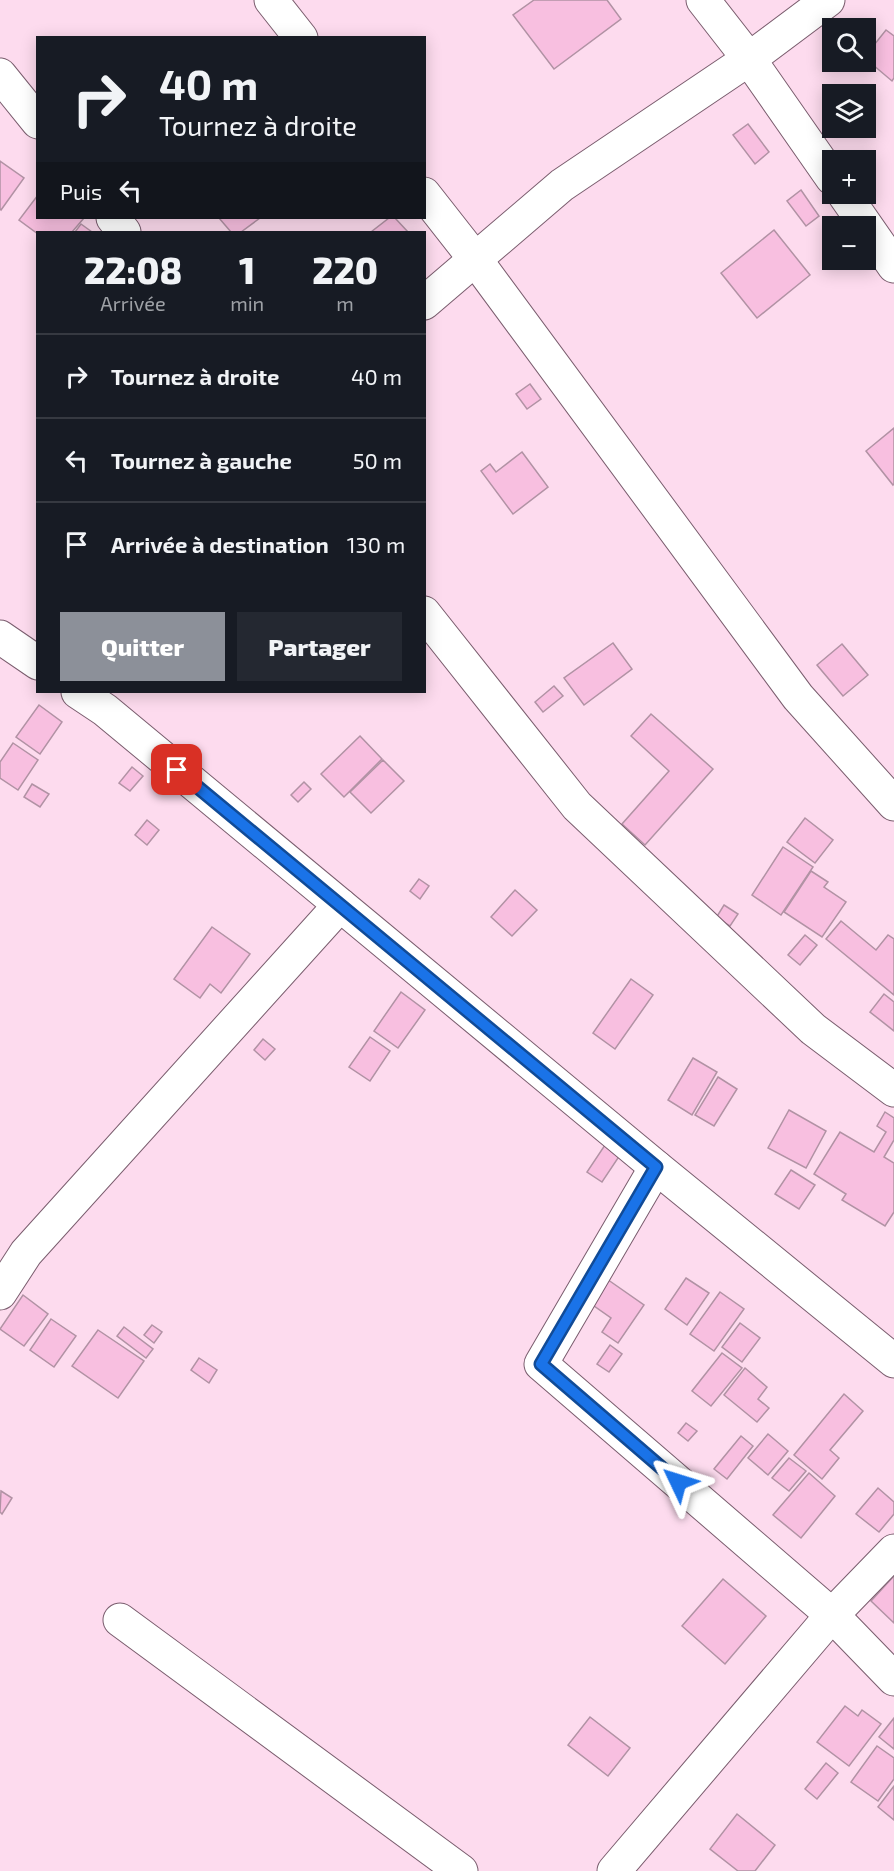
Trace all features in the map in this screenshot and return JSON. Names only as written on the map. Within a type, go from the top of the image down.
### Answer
[{"type":"street","points":[[271,0],[299,36]]},
{"type":"street","points":[[703,0],[749,59],[822,164]]},
{"type":"street","points":[[426,301],[562,185],[749,59],[828,0]]},
{"type":"street","points":[[0,75],[36,120]]},
{"type":"street","points":[[426,197],[475,259],[798,697],[894,804]]},
{"type":"street","points":[[850,204],[894,266]]},
{"type":"street","points":[[113,219],[123,231]]},
{"type":"street","points":[[426,616],[577,806],[813,1029],[894,1090]]},
{"type":"street","points":[[0,637],[36,662]]},
{"type":"street","points":[[80,693],[105,710],[656,1167],[894,1360]]},
{"type":"street","points":[[0,1293],[26,1253],[340,905]]},
{"type":"street","points":[[656,1167],[541,1364],[832,1615],[894,1679]]},
{"type":"street","points":[[614,1871],[832,1615],[894,1551]]},
{"type":"street","points":[[120,1620],[461,1871]]},
{"type":"building","points":[[534,0],[607,0],[621,19],[554,69],[513,15]]},
{"type":"building","points":[[886,30],[894,36],[894,78],[892,81],[876,67],[876,42]]},
{"type":"building","points":[[748,124],[769,152],[755,164],[733,135]]},
{"type":"building","points":[[0,161],[24,178],[1,210],[0,209]]},
{"type":"building","points":[[801,190],[819,216],[806,226],[787,201]]},
{"type":"building","points":[[36,198],[36,219],[83,219],[73,231],[36,233],[19,220]]},
{"type":"building","points":[[220,219],[259,219],[242,231],[230,231]]},
{"type":"building","points":[[388,219],[396,219],[407,231],[372,231]]},
{"type":"building","points":[[81,224],[91,231],[76,231]]},
{"type":"building","points":[[774,230],[810,275],[757,318],[721,273]]},
{"type":"building","points":[[530,384],[541,399],[527,409],[516,394]]},
{"type":"building","points":[[894,428],[894,484],[893,485],[866,451]]},
{"type":"building","points":[[522,452],[548,487],[513,514],[481,471],[490,464],[496,472]]},
{"type":"building","points":[[613,643],[632,669],[584,705],[564,678]]},
{"type":"building","points":[[842,644],[868,675],[843,696],[817,665]]},
{"type":"building","points":[[554,686],[563,696],[543,712],[535,702]]},
{"type":"building","points":[[39,705],[62,722],[40,754],[16,737]]},
{"type":"building","points":[[651,714],[713,769],[645,845],[622,824],[669,771],[631,736]]},
{"type":"building","points":[[360,736],[382,759],[344,797],[321,774]]},
{"type":"building","points":[[13,743],[38,760],[18,790],[0,778],[0,762]]},
{"type":"building","points":[[383,760],[404,781],[371,813],[350,792]]},
{"type":"building","points":[[132,767],[143,776],[130,791],[119,783]]},
{"type":"building","points":[[304,782],[311,789],[298,802],[291,795]]},
{"type":"building","points":[[32,784],[49,794],[40,807],[24,797]]},
{"type":"building","points":[[805,818],[833,840],[815,863],[787,842]]},
{"type":"building","points":[[147,820],[159,830],[147,845],[135,835]]},
{"type":"building","points":[[783,847],[813,867],[781,915],[752,895]]},
{"type":"building","points":[[811,871],[828,882],[824,887],[846,902],[822,937],[784,912]]},
{"type":"building","points":[[419,879],[429,886],[420,899],[410,891]]},
{"type":"building","points":[[515,890],[537,910],[512,936],[491,917]]},
{"type":"building","points":[[724,905],[738,914],[730,926],[716,918]]},
{"type":"building","points":[[841,921],[876,950],[888,935],[894,939],[894,995],[826,939]]},
{"type":"building","points":[[212,927],[250,954],[221,993],[210,984],[200,998],[174,979]]},
{"type":"building","points":[[805,935],[817,945],[800,965],[788,955]]},
{"type":"building","points":[[631,979],[653,995],[615,1049],[593,1033]]},
{"type":"building","points":[[401,992],[425,1010],[398,1048],[374,1031]]},
{"type":"building","points":[[884,994],[894,1002],[894,1031],[870,1012]]},
{"type":"building","points":[[370,1037],[390,1051],[370,1081],[349,1067]]},
{"type":"building","points":[[263,1039],[275,1049],[265,1060],[254,1050]]},
{"type":"building","points":[[693,1058],[717,1072],[692,1115],[668,1100]]},
{"type":"building","points":[[718,1077],[737,1089],[714,1126],[695,1115]]},
{"type":"building","points":[[789,1110],[826,1131],[806,1168],[768,1148]]},
{"type":"building","points":[[885,1112],[894,1118],[894,1140],[884,1157],[894,1163],[894,1212],[885,1226],[842,1200],[846,1194],[814,1174],[840,1132],[874,1152],[886,1132],[877,1126]]},
{"type":"building","points":[[605,1145],[620,1155],[602,1182],[587,1172]]},
{"type":"building","points":[[791,1170],[815,1185],[799,1209],[775,1194]]},
{"type":"building","points":[[604,1277],[644,1305],[618,1343],[602,1332],[611,1318],[587,1301]]},
{"type":"building","points":[[686,1278],[709,1293],[687,1325],[665,1309]]},
{"type":"building","points":[[720,1292],[744,1309],[714,1351],[690,1334]]},
{"type":"building","points":[[23,1295],[48,1314],[24,1346],[0,1329]]},
{"type":"building","points":[[51,1319],[76,1336],[54,1367],[30,1350]]},
{"type":"building","points":[[740,1323],[760,1338],[742,1362],[722,1347]]},
{"type":"building","points":[[152,1325],[162,1332],[154,1343],[144,1335]]},
{"type":"building","points":[[124,1327],[153,1349],[146,1358],[117,1336]]},
{"type":"building","points":[[98,1330],[144,1361],[118,1398],[72,1366]]},
{"type":"building","points":[[610,1345],[622,1354],[609,1372],[597,1364]]},
{"type":"building","points":[[722,1353],[742,1368],[711,1406],[692,1391]]},
{"type":"building","points":[[199,1358],[217,1370],[209,1383],[191,1370]]},
{"type":"building","points":[[745,1368],[767,1387],[758,1399],[769,1408],[757,1422],[724,1395]]},
{"type":"building","points":[[844,1394],[863,1411],[830,1450],[839,1458],[822,1479],[794,1455]]},
{"type":"building","points":[[686,1423],[697,1431],[688,1441],[678,1433]]},
{"type":"building","points":[[768,1434],[788,1451],[768,1475],[748,1458]]},
{"type":"building","points":[[741,1436],[753,1446],[727,1479],[714,1469]]},
{"type":"building","points":[[789,1458],[806,1471],[789,1491],[772,1478]]},
{"type":"building","points":[[809,1473],[835,1496],[801,1538],[773,1515]]},
{"type":"building","points":[[878,1488],[894,1502],[894,1514],[879,1532],[856,1514]]},
{"type":"building","points":[[1,1491],[12,1498],[2,1514],[0,1512]]},
{"type":"building","points":[[894,1576],[894,1623],[871,1601]]},
{"type":"building","points":[[723,1579],[766,1616],[725,1664],[682,1626]]},
{"type":"building","points":[[845,1706],[858,1716],[862,1710],[881,1724],[849,1766],[817,1742]]},
{"type":"building","points":[[590,1717],[630,1748],[608,1776],[568,1745]]},
{"type":"building","points":[[894,1718],[894,1749],[879,1737]]},
{"type":"building","points":[[877,1746],[894,1758],[894,1779],[878,1801],[851,1782]]},
{"type":"building","points":[[826,1763],[838,1773],[817,1799],[805,1789]]},
{"type":"building","points":[[894,1786],[894,1820],[878,1807]]},
{"type":"building","points":[[737,1814],[775,1845],[755,1871],[738,1871],[710,1849]]},
{"type":"route","points":[[177,770],[656,1167],[541,1364],[678,1482]]}]
